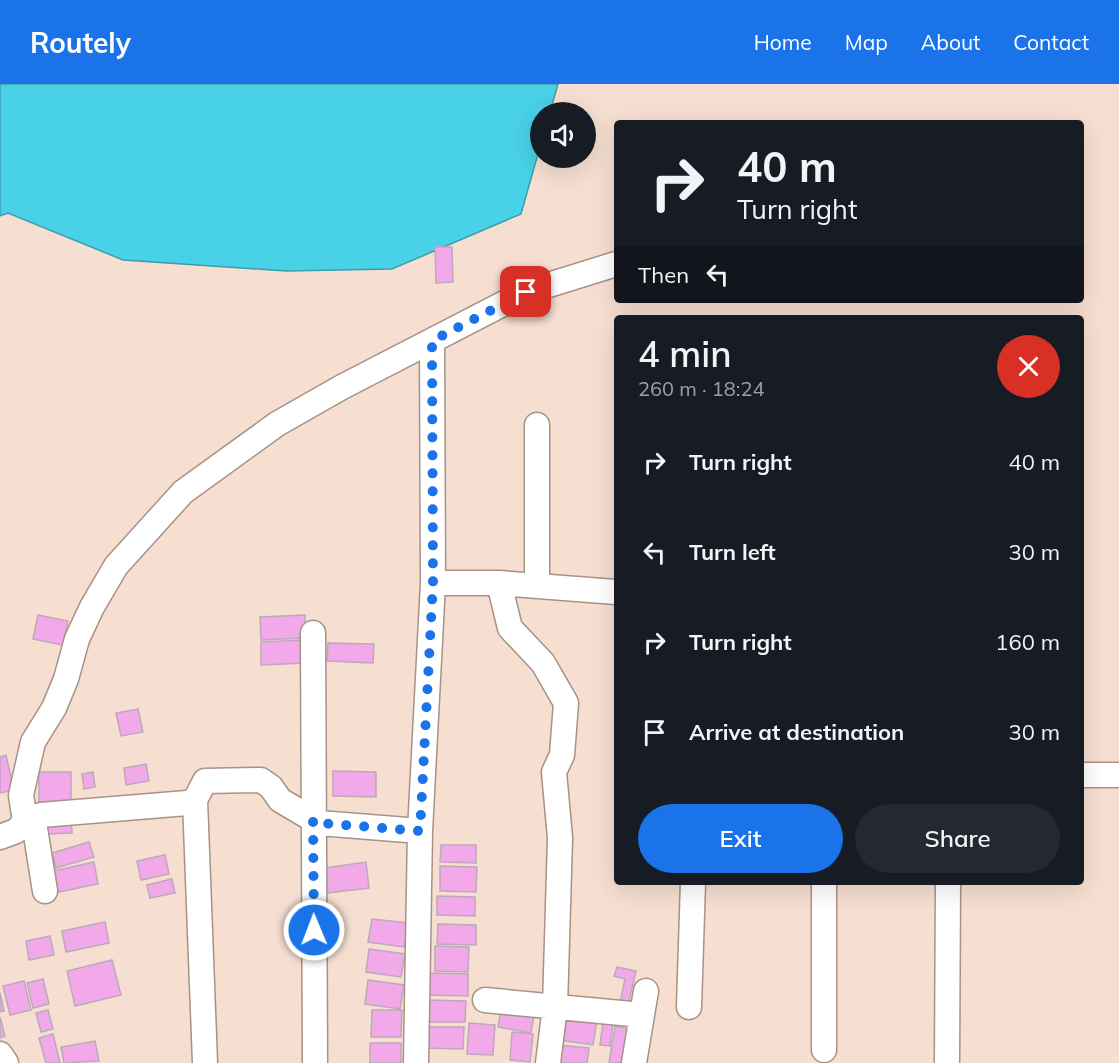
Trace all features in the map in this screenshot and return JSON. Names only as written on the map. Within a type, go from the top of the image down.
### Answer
[{"type":"street","points":[[45,891],[29,819],[21,795],[33,742],[54,708],[82,628],[116,566],[183,492],[230,455],[277,424],[432,341],[526,292],[614,265]]},
{"type":"street","points":[[416,1063],[420,831],[433,583],[432,341]]},
{"type":"street","points":[[537,425],[537,586]]},
{"type":"street","points":[[433,583],[499,583],[614,592]]},
{"type":"street","points":[[499,583],[510,628],[543,663],[566,703],[562,755],[554,772],[560,838],[555,1007],[548,1063]]},
{"type":"street","points":[[313,633],[315,1063]]},
{"type":"street","points":[[1084,775],[1119,775]]},
{"type":"street","points":[[205,1063],[195,800],[205,781],[261,780],[271,787],[280,800],[319,823],[420,831]]},
{"type":"street","points":[[0,837],[16,831],[29,819],[195,800]]},
{"type":"street","points":[[689,1007],[693,885]]},
{"type":"street","points":[[824,885],[824,1050]]},
{"type":"street","points":[[947,1063],[948,885]]},
{"type":"street","points":[[634,1063],[646,992]]},
{"type":"street","points":[[485,1000],[642,1015]]},
{"type":"street","points":[[0,1054],[6,1063]]},
{"type":"water","points":[[0,84],[558,84],[553,102],[530,102],[530,168],[534,168],[521,214],[392,269],[286,271],[123,260],[8,213],[0,216]]},
{"type":"building","points":[[435,247],[452,247],[453,282],[436,283]]},
{"type":"building","points":[[38,615],[68,621],[63,645],[33,639]]},
{"type":"building","points":[[305,615],[305,638],[261,640],[260,617]]},
{"type":"building","points":[[305,640],[306,663],[261,665],[261,642]]},
{"type":"building","points":[[328,643],[374,644],[373,663],[327,661]]},
{"type":"building","points":[[138,709],[143,732],[121,736],[116,713]]},
{"type":"building","points":[[6,755],[14,790],[0,793],[0,757]]},
{"type":"building","points":[[146,764],[149,781],[126,785],[124,768]]},
{"type":"building","points":[[333,771],[376,772],[376,797],[333,796]]},
{"type":"building","points":[[39,772],[71,772],[71,804],[39,804]]},
{"type":"building","points":[[93,772],[95,787],[84,789],[82,774]]},
{"type":"building","points":[[71,815],[72,833],[47,834],[46,816]]},
{"type":"building","points":[[89,842],[94,857],[56,868],[52,853]]},
{"type":"building","points":[[441,845],[476,845],[476,863],[440,862]]},
{"type":"building","points":[[165,855],[169,874],[141,880],[137,861]]},
{"type":"building","points":[[94,862],[98,884],[54,893],[49,872]]},
{"type":"building","points":[[366,862],[369,888],[328,893],[325,868]]},
{"type":"building","points":[[440,866],[477,867],[476,892],[440,891]]},
{"type":"building","points":[[172,879],[175,893],[150,898],[147,885]]},
{"type":"building","points":[[437,896],[475,897],[475,916],[437,915]]},
{"type":"building","points":[[372,919],[408,923],[404,947],[368,942]]},
{"type":"building","points":[[105,922],[109,943],[66,952],[62,931]]},
{"type":"building","points":[[438,924],[476,925],[476,945],[437,944]]},
{"type":"building","points":[[50,936],[54,955],[29,960],[26,941]]},
{"type":"building","points":[[435,946],[469,947],[468,972],[435,971]]},
{"type":"building","points":[[369,949],[405,954],[401,977],[366,972]]},
{"type":"building","points":[[112,960],[121,995],[75,1006],[67,971]]},
{"type":"building","points":[[617,967],[636,971],[628,1005],[620,1003],[625,979],[614,976]]},
{"type":"building","points":[[428,973],[468,974],[468,996],[428,995]]},
{"type":"building","points":[[43,979],[49,1004],[33,1008],[27,983]]},
{"type":"building","points":[[368,980],[404,985],[400,1009],[365,1004]]},
{"type":"building","points":[[24,981],[31,1010],[10,1015],[3,986]]},
{"type":"building","points":[[0,993],[4,1011],[0,1012]]},
{"type":"building","points":[[426,1000],[466,1001],[465,1022],[426,1022]]},
{"type":"building","points":[[502,1002],[535,1008],[531,1033],[498,1027]]},
{"type":"building","points":[[48,1010],[53,1029],[41,1032],[36,1013]]},
{"type":"building","points":[[372,1010],[402,1010],[401,1037],[371,1037]]},
{"type":"building","points":[[557,1015],[597,1021],[593,1045],[553,1039]]},
{"type":"building","points":[[0,1017],[5,1036],[0,1038]]},
{"type":"building","points":[[603,1022],[613,1023],[610,1046],[600,1045]]},
{"type":"building","points":[[469,1023],[495,1025],[493,1055],[467,1054]]},
{"type":"building","points":[[615,1026],[630,1029],[623,1063],[609,1063]]},
{"type":"building","points":[[424,1027],[464,1027],[463,1049],[423,1048]]},
{"type":"building","points":[[512,1032],[533,1034],[530,1062],[510,1060]]},
{"type":"building","points":[[53,1034],[60,1063],[46,1063],[39,1038]]},
{"type":"building","points":[[95,1041],[99,1061],[64,1063],[61,1047]]},
{"type":"building","points":[[370,1043],[401,1043],[401,1063],[370,1063]]},
{"type":"building","points":[[558,1045],[589,1048],[587,1063],[556,1063]]},
{"type":"route","points":[[314,930],[313,820],[319,823],[420,831],[433,583],[432,341],[526,292]]}]
